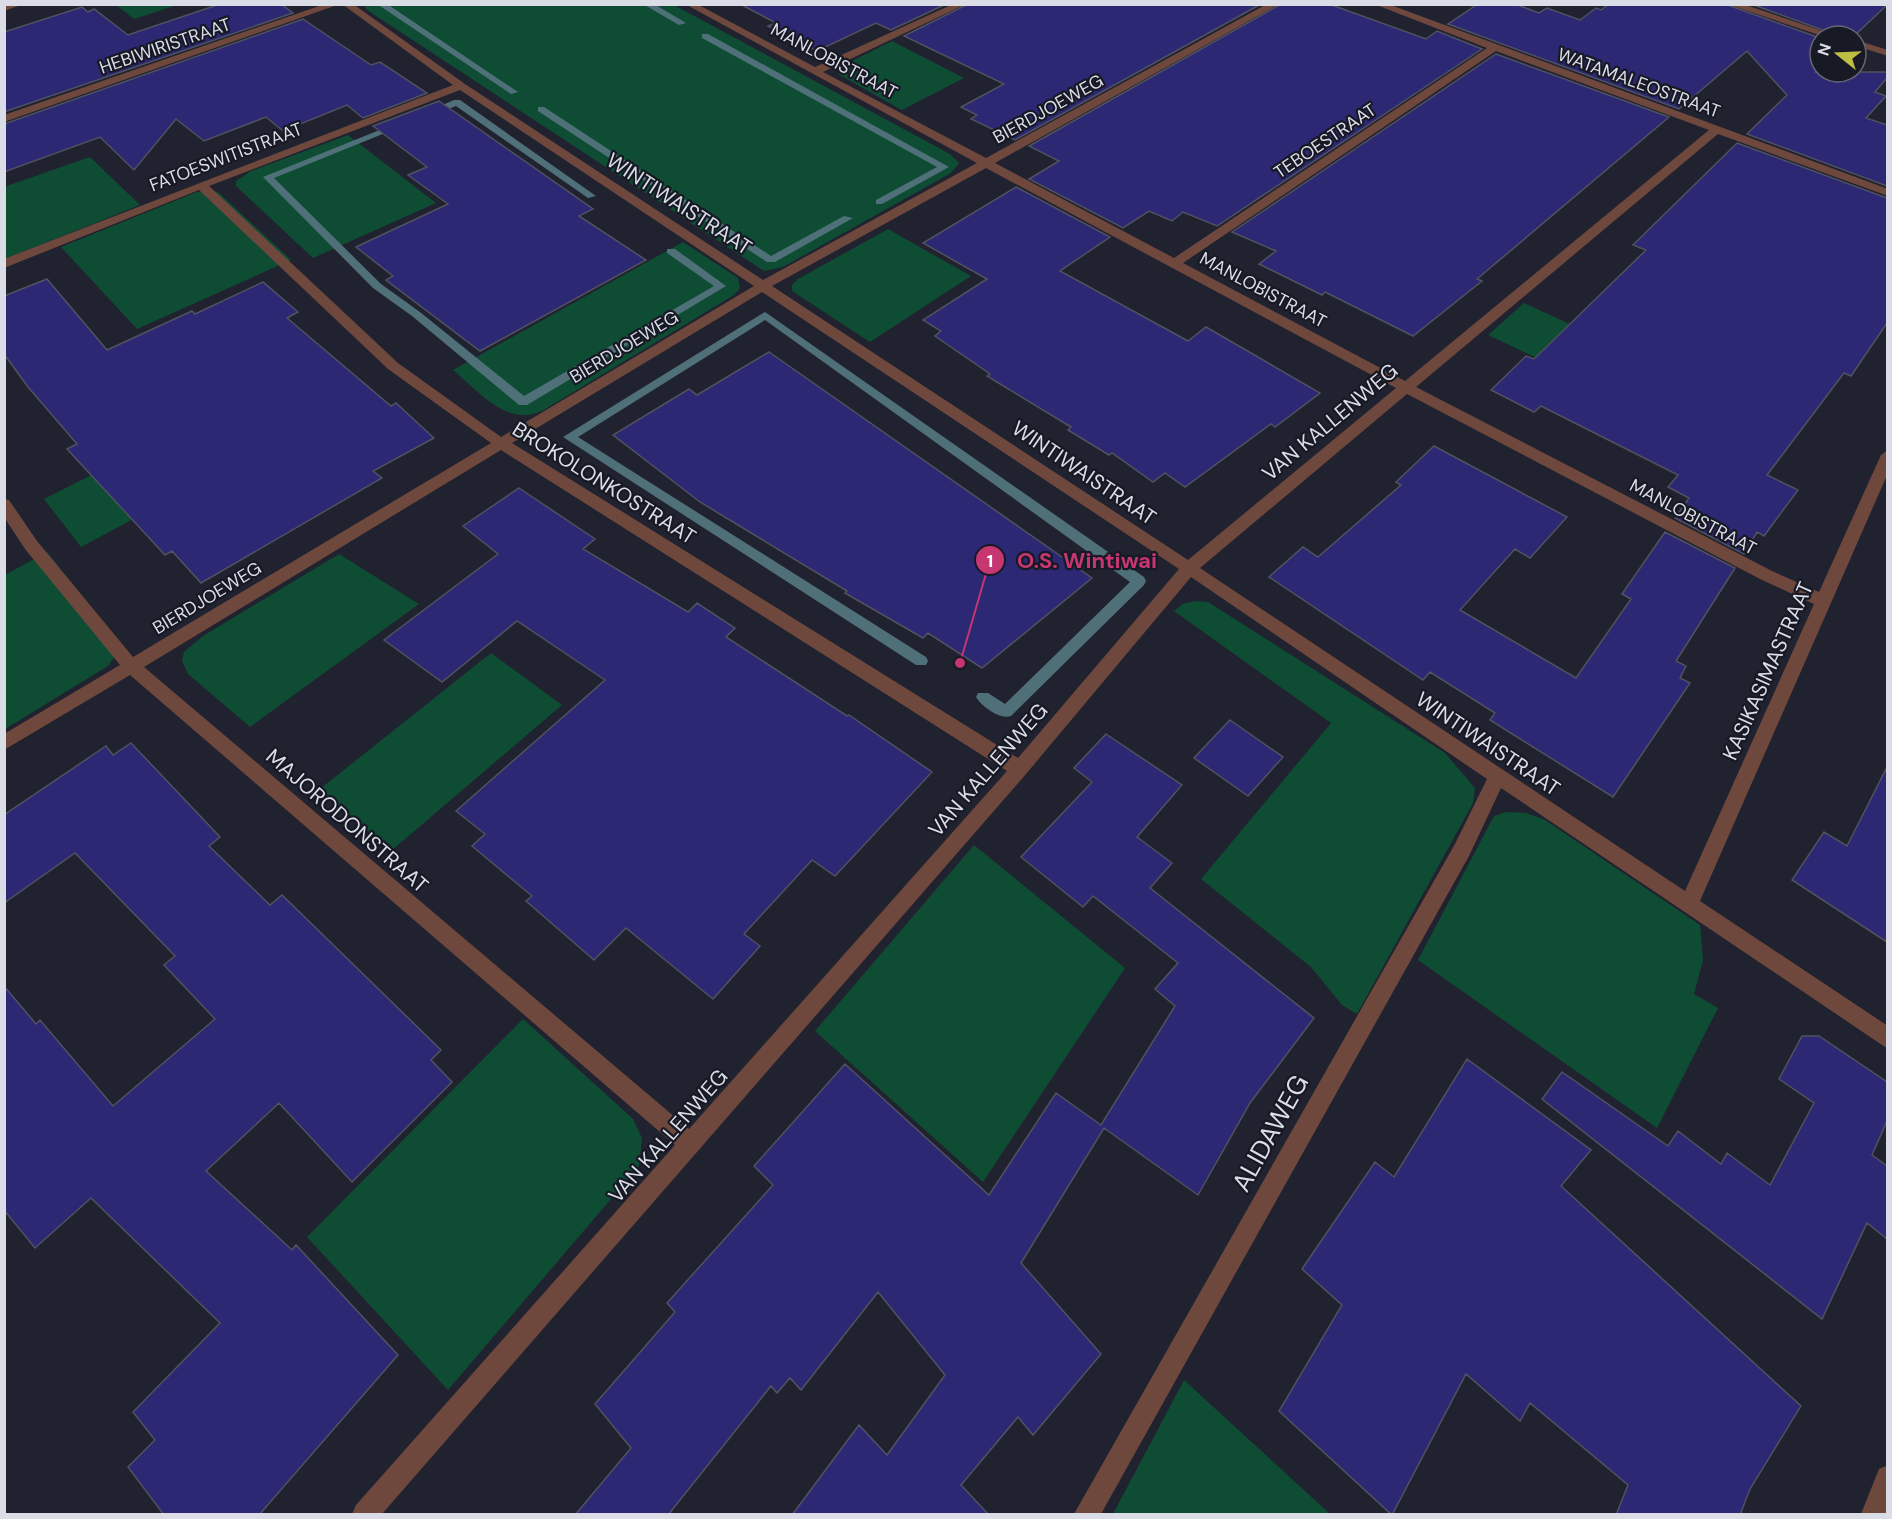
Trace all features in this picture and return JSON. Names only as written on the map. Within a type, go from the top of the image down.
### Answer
[{"type":"street","points":[[4,8],[15,4]]},
{"type":"street","name":"HEBIWIRISTRAAT","points":[[4,119],[336,4]]},
{"type":"street","name":"WINTIWAISTRAAT","points":[[346,4],[461,86],[1189,568],[1887,1039]]},
{"type":"street","name":"MANLOBISTRAAT","points":[[689,4],[1407,388],[1766,575],[1823,601]]},
{"type":"street","points":[[816,71],[962,4]]},
{"type":"street","name":"BIERDJOEWEG","points":[[4,743],[499,442],[764,285],[1275,4]]},
{"type":"street","name":"WATAMALEOSTRAAT","points":[[1378,4],[1887,193]]},
{"type":"street","points":[[1731,4],[1808,28]]},
{"type":"street","points":[[1868,47],[1887,53]]},
{"type":"street","name":"TEBOESTRAAT","points":[[1175,263],[1494,48]]},
{"type":"street","name":"FATOESWITISTRAAT","points":[[4,264],[201,185],[461,86]]},
{"type":"street","name":"VAN KALLENWEG","points":[[365,1515],[1020,769],[1189,568],[1717,129]]},
{"type":"street","name":"BROKOLONKOSTRAAT","points":[[201,185],[393,366],[499,442],[1020,769]]},
{"type":"street","name":"KASIKASIMASTRAAT","points":[[1689,905],[1887,455]]},
{"type":"street","name":"MAJORODONSTRAAT","points":[[4,504],[31,545],[130,665],[690,1144]]},
{"type":"street","name":"ALIDAWEG","points":[[1087,1515],[1462,850],[1497,776]]},
{"type":"street","points":[[1874,1515],[1887,1478]]},
{"type":"green space","points":[[116,5],[177,5],[134,19]]},
{"type":"green space","points":[[364,5],[674,5],[950,154],[959,163],[951,173],[783,267],[764,271],[367,10]]},
{"type":"green space","points":[[892,41],[964,78],[902,110],[838,74],[842,66]]},
{"type":"green space","points":[[348,135],[436,203],[313,258],[236,186],[236,181],[251,171]]},
{"type":"green space","points":[[90,157],[140,205],[5,259],[4,187]]},
{"type":"green space","points":[[211,190],[218,192],[291,260],[137,329],[61,247],[197,192]]},
{"type":"green space","points":[[888,229],[971,276],[870,342],[792,291],[792,285],[798,279]]},
{"type":"green space","points":[[683,242],[738,278],[740,288],[734,295],[542,411],[529,415],[505,411],[483,396],[453,370]]},
{"type":"green space","points":[[1524,303],[1689,379],[1659,416],[1488,335]]},
{"type":"green space","points":[[220,410],[260,451],[81,547],[44,499]]},
{"type":"green space","points":[[47,552],[110,631],[116,655],[108,666],[5,729],[5,575]]},
{"type":"green space","points":[[339,554],[419,604],[250,727],[188,674],[182,661],[184,652],[203,636]]},
{"type":"green space","points":[[1195,601],[1208,602],[1445,753],[1475,788],[1473,803],[1357,1014],[1342,1005],[1311,967],[1201,879],[1331,723],[1174,611],[1183,604]]},
{"type":"green space","points":[[491,653],[562,705],[391,851],[320,789]]},
{"type":"green space","points":[[1506,812],[1526,813],[1545,820],[1700,925],[1703,960],[1694,994],[1718,1008],[1657,1128],[1418,960],[1494,816]]},
{"type":"green space","points":[[974,845],[1125,968],[983,1182],[815,1031]]},
{"type":"green space","points":[[523,1019],[633,1119],[642,1138],[639,1166],[448,1390],[307,1237]]},
{"type":"green space","points":[[1184,1380],[1330,1514],[1113,1514]]},
{"type":"building","points":[[220,4],[281,4],[293,13],[4,112],[4,32],[82,7],[88,12],[94,9],[128,35]]},
{"type":"building","points":[[740,4],[946,4],[891,30],[876,23],[817,51],[768,26],[776,23]]},
{"type":"building","points":[[968,4],[1261,4],[1015,140],[971,119],[977,115],[961,107],[1004,84],[904,36]]},
{"type":"building","points":[[1281,4],[1329,4],[1426,39],[1437,31],[1482,49],[1217,226],[1183,212],[1172,221],[1149,211],[1123,228],[1029,179],[1059,161],[1029,146]]},
{"type":"building","points":[[1478,4],[1515,4],[1539,13],[1547,8],[1580,20],[1596,8],[1601,10],[1609,4],[1725,4],[1808,34],[1808,84],[1868,84],[1868,72],[1887,72],[1887,78],[1875,92],[1886,96],[1866,118],[1887,125],[1887,186],[1747,134],[1787,95],[1747,51],[1679,109],[1448,24]]},
{"type":"building","points":[[1751,4],[1887,4],[1867,24],[1808,25]]},
{"type":"building","points":[[303,19],[371,65],[380,62],[427,93],[363,118],[347,105],[283,131],[266,117],[204,141],[176,119],[134,170],[100,137],[4,172],[4,124]]},
{"type":"building","points":[[1496,54],[1669,117],[1477,279],[1482,281],[1413,336],[1325,292],[1322,295],[1259,264],[1276,251],[1232,232]]},
{"type":"building","points":[[439,101],[593,209],[579,216],[646,260],[480,351],[386,280],[393,276],[356,247],[448,204],[408,175],[427,167],[373,126]]},
{"type":"building","points":[[1737,143],[1887,198],[1887,323],[1851,376],[1844,373],[1767,475],[1798,490],[1764,536],[1757,532],[1744,554],[1675,518],[1689,498],[1668,487],[1678,475],[1541,406],[1534,412],[1491,390],[1526,356],[1534,359],[1646,250],[1633,245]]},
{"type":"building","points":[[1016,187],[1110,237],[1060,271],[1188,341],[1206,327],[1320,393],[1275,427],[1271,424],[1185,487],[1165,473],[1153,482],[1112,453],[1109,455],[1068,430],[1071,427],[987,376],[990,374],[935,336],[941,331],[923,320],[987,279],[923,243]]},
{"type":"building","points":[[47,279],[107,350],[192,311],[195,314],[263,282],[298,312],[287,318],[391,406],[396,403],[434,438],[373,471],[382,478],[201,583],[172,551],[165,555],[67,449],[77,444],[28,387],[4,354],[4,296]]},
{"type":"building","points":[[769,352],[1092,578],[982,668],[928,633],[923,638],[845,593],[847,591],[700,502],[613,435],[689,389],[697,395]]},
{"type":"building","points":[[1434,446],[1567,517],[1530,558],[1515,549],[1460,610],[1576,678],[1631,599],[1622,594],[1665,532],[1735,568],[1676,661],[1686,666],[1680,678],[1690,683],[1613,797],[1490,720],[1495,713],[1430,672],[1423,680],[1269,577],[1303,547],[1318,557],[1401,485],[1396,482]]},
{"type":"building","points":[[519,488],[595,539],[583,549],[688,612],[697,603],[735,628],[726,637],[847,716],[849,715],[932,772],[835,876],[812,860],[744,934],[760,946],[713,999],[626,928],[594,960],[526,901],[532,896],[472,846],[485,834],[456,811],[605,680],[517,621],[442,682],[384,640],[498,554],[463,526]]},
{"type":"building","points":[[1230,720],[1283,757],[1248,796],[1194,758]]},
{"type":"building","points":[[1106,734],[1182,785],[1137,837],[1172,863],[1150,888],[1314,1018],[1250,1103],[1198,1195],[1104,1128],[1021,1263],[1101,1354],[1033,1435],[1018,1417],[961,1485],[989,1515],[792,1515],[859,1425],[887,1455],[945,1375],[878,1292],[801,1390],[790,1378],[777,1393],[771,1386],[668,1515],[575,1515],[631,1448],[595,1404],[675,1312],[667,1303],[773,1185],[754,1166],[845,1064],[989,1195],[1056,1093],[1101,1125],[1175,1006],[1155,989],[1178,963],[1093,896],[1083,907],[1021,857],[1092,782],[1074,768]]},
{"type":"building","points":[[131,743],[220,837],[209,846],[270,905],[282,895],[441,1050],[431,1060],[452,1082],[352,1182],[279,1103],[206,1171],[292,1250],[296,1245],[398,1355],[259,1515],[164,1515],[128,1467],[155,1440],[133,1412],[220,1323],[91,1198],[35,1248],[4,1210],[4,986],[36,1024],[40,1020],[113,1106],[215,1019],[164,965],[175,956],[75,853],[4,903],[4,815],[106,746],[113,755]]},
{"type":"building","points":[[1887,767],[1887,942],[1792,880],[1824,832],[1847,846]]},
{"type":"building","points":[[1802,1036],[1819,1036],[1887,1082],[1887,1121],[1872,1155],[1887,1166],[1887,1239],[1867,1223],[1822,1319],[1542,1099],[1562,1072],[1668,1146],[1678,1131],[1721,1164],[1727,1153],[1770,1185],[1814,1103],[1779,1079]]},
{"type":"building","points":[[1467,1059],[1591,1150],[1561,1186],[1801,1406],[1750,1489],[1740,1515],[1616,1515],[1628,1485],[1530,1403],[1520,1421],[1466,1374],[1392,1515],[1279,1411],[1342,1305],[1302,1269],[1375,1162],[1394,1177]]},
{"type":"waterway","points":[[381,4],[514,92]]},
{"type":"waterway","points":[[647,4],[682,23]]},
{"type":"waterway","points":[[705,36],[944,167],[879,202]]},
{"type":"waterway","points":[[427,114],[457,102],[591,196]]},
{"type":"waterway","points":[[541,109],[771,260],[848,218]]},
{"type":"waterway","points":[[400,125],[268,177],[377,286],[416,314],[523,402],[721,286],[671,251]]},
{"type":"waterway","points":[[921,661],[569,437],[765,315],[1139,581],[1006,712],[983,697]]},
{"type":"place","name":"O.S. Wintiwai","points":[[960,663]]}]
